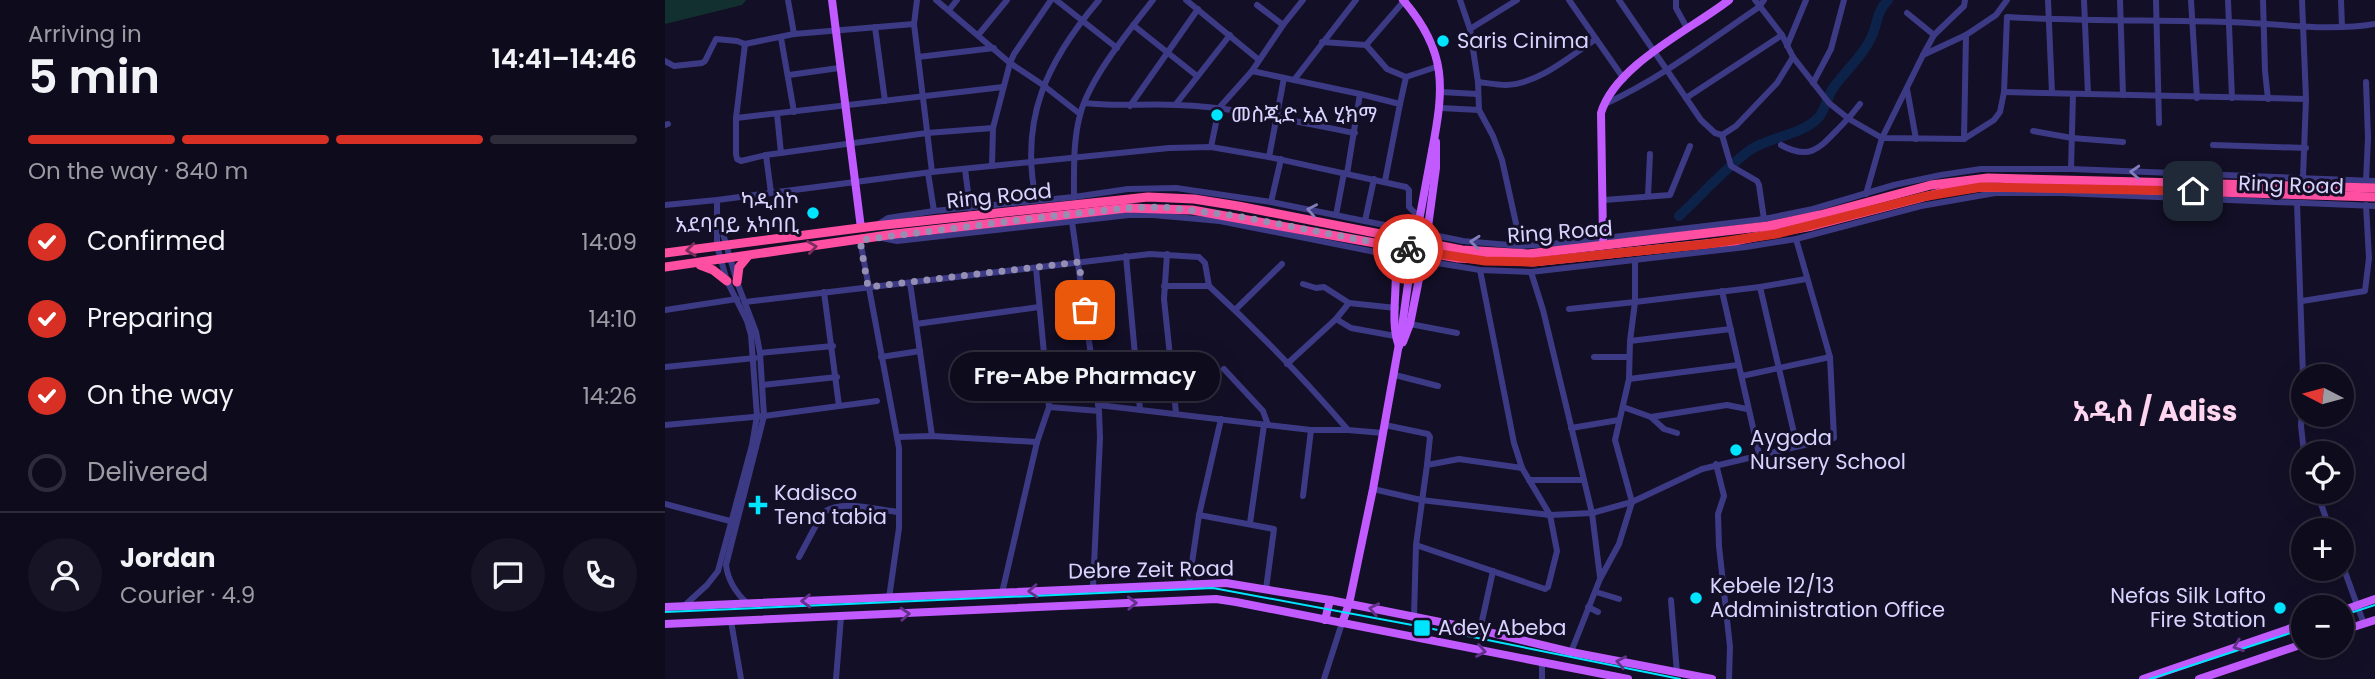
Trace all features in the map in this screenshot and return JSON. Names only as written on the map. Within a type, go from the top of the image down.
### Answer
[{"type":"highway","name":"Ring Road","points":[[665,253],[1127,198],[1168,197],[1238,206],[1462,250],[1528,254],[1574,251],[1768,226],[1821,215],[1931,185],[1988,177],[2375,188]]},
{"type":"highway","name":"Ring Road","points":[[665,267],[876,237],[1114,210],[1163,207],[1237,216],[1458,258],[1533,262],[1776,234],[1933,194],[1981,187],[2375,197]]},
{"type":"highway","points":[[698,264],[732,281],[748,256]]},
{"type":"main road","points":[[832,0],[861,228]]},
{"type":"main road","points":[[1604,239],[1601,113],[1605,104],[1624,79],[1654,50],[1726,1]]},
{"type":"main road","points":[[1406,326],[1419,217],[1441,108],[1439,66],[1433,45],[1407,2]]},
{"type":"main road","points":[[1427,234],[1437,160],[1435,136]]},
{"type":"main road","points":[[1395,256],[1398,274],[1395,336],[1399,348]]},
{"type":"main road","points":[[1342,623],[1349,604],[1373,489],[1399,348],[1419,279],[1428,261]]},
{"type":"main road","name":"Debre Zeit Road","points":[[665,607],[1226,583],[1330,600],[1480,630],[1571,652],[1712,679]]},
{"type":"main road","name":"Debre Zeit Road","points":[[665,624],[1216,599],[1628,679]]},
{"type":"main road","points":[[2354,606],[2375,599]]},
{"type":"main road","points":[[1325,620],[1330,600]]},
{"type":"main road","points":[[2354,627],[2375,620]]},
{"type":"main road","points":[[2143,679],[2291,628]]},
{"type":"main road","points":[[2199,679],[2291,648]]},
{"type":"street","points":[[788,0],[794,34]]},
{"type":"street","points":[[917,0],[914,24],[934,211]]},
{"type":"street","points":[[936,0],[1010,63],[1080,114]]},
{"type":"street","points":[[949,10],[957,0]]},
{"type":"street","points":[[979,34],[1007,0]]},
{"type":"street","points":[[992,166],[993,128],[1010,63],[1054,0],[1117,48]]},
{"type":"street","points":[[1036,200],[1030,162],[1034,117],[1043,85],[1059,53],[1099,0]]},
{"type":"street","points":[[1074,197],[1074,157],[1080,114],[1117,48],[1153,0]]},
{"type":"street","points":[[1186,0],[1259,60]]},
{"type":"street","points":[[1211,148],[1219,108],[1252,71],[1303,0]]},
{"type":"street","points":[[1294,80],[1356,0]]},
{"type":"street","points":[[1461,0],[1470,29],[1479,110],[1493,136],[1501,160],[1521,246]]},
{"type":"street","points":[[1495,0],[1499,9]]},
{"type":"street","points":[[1470,29],[1517,0]]},
{"type":"street","points":[[1569,0],[1624,79]]},
{"type":"street","points":[[1619,0],[1709,129],[1722,135],[1730,162],[1757,181],[1763,219]]},
{"type":"street","points":[[1676,0],[1676,8],[1687,28]]},
{"type":"street","points":[[1605,104],[1667,70],[1764,0]]},
{"type":"street","points":[[1787,46],[1805,0]]},
{"type":"street","points":[[1813,83],[1832,49],[1844,0]]},
{"type":"street","points":[[1865,194],[1882,138],[1923,55],[1934,35],[1964,6],[1965,0]]},
{"type":"street","points":[[1923,55],[1966,35],[1996,15],[2007,0]]},
{"type":"street","points":[[2047,0],[2052,93]]},
{"type":"street","points":[[2084,0],[2088,94]]},
{"type":"street","points":[[2120,0],[2123,95]]},
{"type":"street","points":[[2156,0],[2159,123]]},
{"type":"street","points":[[2191,0],[2197,98]]},
{"type":"street","points":[[2228,0],[2232,98]]},
{"type":"street","points":[[2263,0],[2269,99]]},
{"type":"street","points":[[2302,0],[2307,99],[2303,177]]},
{"type":"street","points":[[2341,0],[2341,27]]},
{"type":"street","points":[[1366,45],[1407,2]]},
{"type":"street","points":[[1757,3],[1782,35],[1793,57],[1829,103],[1849,120],[1882,138],[1964,139],[1998,117],[2004,92],[2007,17]]},
{"type":"street","points":[[1257,5],[1283,25]]},
{"type":"street","points":[[1130,106],[1198,9]]},
{"type":"street","points":[[1907,13],[1934,35]]},
{"type":"street","points":[[1996,15],[2049,19],[2229,22],[2303,27],[2375,24]]},
{"type":"street","points":[[665,61],[674,66],[702,63],[716,39],[745,44],[794,34],[914,24]]},
{"type":"street","points":[[1133,25],[1197,76]]},
{"type":"street","points":[[875,27],[885,101]]},
{"type":"street","points":[[1175,104],[1230,35]]},
{"type":"street","points":[[1686,98],[1782,35]]},
{"type":"street","points":[[1964,139],[1966,35]]},
{"type":"street","points":[[781,38],[793,112]]},
{"type":"street","points":[[1478,82],[1501,85],[1519,83],[1553,68],[1596,39]]},
{"type":"street","points":[[1322,41],[1366,45],[1387,69],[1406,77],[1439,66]]},
{"type":"street","points":[[745,44],[736,118],[737,159],[741,161],[766,155],[927,133],[993,128]]},
{"type":"street","points":[[918,57],[994,48]]},
{"type":"street","points":[[1722,135],[1736,126],[1777,83],[1793,57]]},
{"type":"street","points":[[789,75],[839,68]]},
{"type":"street","points":[[1252,71],[1399,104]]},
{"type":"street","points":[[1385,181],[1406,77]]},
{"type":"street","points":[[1269,157],[1284,78]]},
{"type":"street","points":[[2366,82],[2366,181]]},
{"type":"street","points":[[736,118],[1003,87]]},
{"type":"street","points":[[1906,88],[1916,139]]},
{"type":"street","points":[[1441,92],[1477,94]]},
{"type":"street","points":[[2004,92],[2307,99]]},
{"type":"street","points":[[1336,215],[1355,133],[1360,94]]},
{"type":"street","points":[[2071,169],[2073,94]]},
{"type":"street","points":[[1085,103],[1110,106],[1175,104],[1219,108],[1355,133]]},
{"type":"street","points":[[1781,145],[1799,152],[1818,149],[1849,120],[1860,104]]},
{"type":"street","points":[[1441,108],[1479,110]]},
{"type":"street","points":[[777,114],[781,153]]},
{"type":"street","points":[[2033,131],[2072,138],[2123,142]]},
{"type":"street","points":[[2213,145],[2306,148]]},
{"type":"street","points":[[1604,200],[1670,195],[1690,146]]},
{"type":"street","points":[[665,205],[1074,157],[1143,150],[1211,148],[1281,159],[1406,187],[1409,190],[1409,207],[1419,217]]},
{"type":"street","points":[[1649,196],[1650,154]]},
{"type":"street","points":[[766,155],[771,193]]},
{"type":"street","points":[[1271,202],[1281,159]]},
{"type":"street","name":"Ring Road","points":[[875,226],[888,218],[934,211],[1074,197],[1128,188],[1175,188],[1271,202],[1476,243],[1521,246],[1604,239],[1763,219],[1814,209],[1893,186],[1961,172],[2001,168],[2375,181]]},
{"type":"street","points":[[965,169],[970,208]]},
{"type":"street","points":[[1365,221],[1374,179]]},
{"type":"street","name":"Ring Road","points":[[876,237],[897,241],[1137,215],[1200,218],[1480,270],[1531,272],[1796,239],[1921,206],[1995,194],[2062,193],[2375,206]]},
{"type":"street","points":[[717,200],[716,246],[726,259]]},
{"type":"street","points":[[2297,203],[2303,364]]},
{"type":"street","points":[[2302,301],[2365,290],[2368,258],[2366,205]]},
{"type":"street","points":[[718,219],[727,244],[726,259],[737,299],[747,321],[762,384],[761,416],[736,513],[726,565],[734,589],[747,603]]},
{"type":"street","points":[[1072,222],[1100,438],[1093,587]]},
{"type":"street","points":[[1373,489],[1421,500],[1550,515],[1592,513],[1632,502],[1716,464],[1834,438],[1830,357],[1796,239]]},
{"type":"street","points":[[860,240],[897,437],[900,468],[899,528],[889,598]]},
{"type":"street","points":[[1167,254],[1164,286],[1176,413]]},
{"type":"street","points":[[745,302],[1126,256],[1167,254],[1204,260],[1209,286],[1348,430]]},
{"type":"street","points":[[1126,256],[1140,410]]},
{"type":"street","points":[[1571,652],[1600,579],[1619,544],[1632,502],[1615,440],[1629,379],[1635,261]]},
{"type":"street","points":[[1235,310],[1282,264]]},
{"type":"street","points":[[1002,593],[1037,442],[1049,407],[1036,268]]},
{"type":"street","points":[[1416,545],[1547,589],[1557,551],[1550,515],[1522,468],[1514,443],[1480,270]]},
{"type":"street","points":[[1531,272],[1592,513],[1600,579]]},
{"type":"street","points":[[1569,309],[1760,287],[1806,279]]},
{"type":"street","points":[[732,281],[753,321],[761,416]]},
{"type":"street","points":[[910,283],[932,436]]},
{"type":"street","points":[[1303,284],[1316,288],[1324,287],[1349,303],[1396,308]]},
{"type":"street","points":[[1164,286],[1209,286]]},
{"type":"street","points":[[1760,287],[1797,446]]},
{"type":"street","points":[[1722,291],[1759,454]]},
{"type":"street","points":[[824,292],[839,406]]},
{"type":"street","points":[[665,310],[737,299]]},
{"type":"street","points":[[1287,364],[1336,319],[1349,303]]},
{"type":"street","points":[[916,324],[1039,307]]},
{"type":"street","points":[[1336,319],[1350,328],[1395,336]]},
{"type":"street","points":[[1406,326],[1457,333]]},
{"type":"street","points":[[1630,341],[1731,329]]},
{"type":"street","points":[[665,368],[833,346]]},
{"type":"street","points":[[881,357],[920,351]]},
{"type":"street","points":[[1594,357],[1629,357]]},
{"type":"street","points":[[1742,376],[1830,357]]},
{"type":"street","points":[[1629,379],[1738,365]]},
{"type":"street","points":[[1224,369],[1263,411],[1266,425],[1250,523]]},
{"type":"street","points":[[1395,375],[1438,386]]},
{"type":"street","points":[[762,384],[837,377]]},
{"type":"street","points":[[665,425],[877,401]]},
{"type":"street","points":[[1651,417],[1727,405],[1747,409]]},
{"type":"street","points":[[1049,407],[1176,413],[1311,430],[1384,429],[1429,434],[1416,545],[1413,617]]},
{"type":"street","points":[[1623,407],[1651,417],[1664,429],[1677,433]]},
{"type":"street","points":[[1189,583],[1199,515],[1221,419]]},
{"type":"street","points":[[1571,428],[1619,420]]},
{"type":"street","points":[[1303,496],[1311,430]]},
{"type":"street","points":[[897,437],[932,436],[1037,442]]},
{"type":"street","points":[[1427,465],[1459,459],[1522,468]]},
{"type":"street","points":[[1716,464],[1724,496],[1718,514],[1730,647],[1729,679]]},
{"type":"street","points":[[1529,480],[1583,480]]},
{"type":"street","points":[[665,505],[730,521]]},
{"type":"street","points":[[800,557],[827,509],[851,507],[898,512]]},
{"type":"street","points":[[684,606],[707,585],[717,570],[730,521],[736,513]]},
{"type":"street","points":[[1199,515],[1250,523],[1275,532],[1266,589]]},
{"type":"street","points":[[1480,630],[1493,571]]},
{"type":"street","points":[[2348,581],[2364,624]]},
{"type":"street","points":[[1596,592],[1619,598]]},
{"type":"street","points":[[1671,600],[1677,673]]},
{"type":"street","points":[[1588,607],[1598,612]]},
{"type":"street","points":[[836,679],[841,617]]},
{"type":"street","points":[[731,621],[741,679]]},
{"type":"street","points":[[1324,679],[1342,623]]},
{"type":"street","points":[[1542,661],[1542,679]]},
{"type":"green space","points":[[665,0],[746,0],[742,5],[665,24]]},
{"type":"waterway","points":[[1679,216],[1740,157],[1766,142],[1803,128],[1818,118],[1832,90],[1867,45],[1881,9],[1888,0]]},
{"type":"tram line","points":[[665,612],[1213,588],[1680,679]]},
{"type":"tram line","points":[[2354,612],[2375,605]]},
{"type":"tram line","points":[[2150,679],[2291,633]]},
{"type":"way so far","points":[[1085,310],[1079,262],[868,287],[860,240],[1127,208],[1163,207],[1237,216],[1408,249]]},
{"type":"place","name":"Saris Cinima","points":[[1443,41]]},
{"type":"place","name":"መስጂድ አል ሂክማ","points":[[1217,115]]},
{"type":"place","name":"ካዲስኮ አደባባይ አካባቢ","points":[[813,213]]},
{"type":"place","name":"Fre-Abe Pharmacy","points":[[1085,310]]},
{"type":"place","name":"Aygoda Nursery School","points":[[1736,450]]},
{"type":"place","name":"Kadisco Tena tabia","points":[[758,505]]},
{"type":"place","name":"Kebele 12/13 Addministration Office","points":[[1696,598]]},
{"type":"place","name":"Nefas Silk Lafto Fire Station","points":[[2280,608]]},
{"type":"place","name":"Adey Abeba","points":[[1422,628]]},
{"type":"district","name":"አዲስ / Adiss","points":[[2155,411]]},
{"type":"route","points":[[1408,249],[1485,261],[1533,262],[1734,241],[1776,234],[1943,192],[1981,187],[2193,191]]}]
